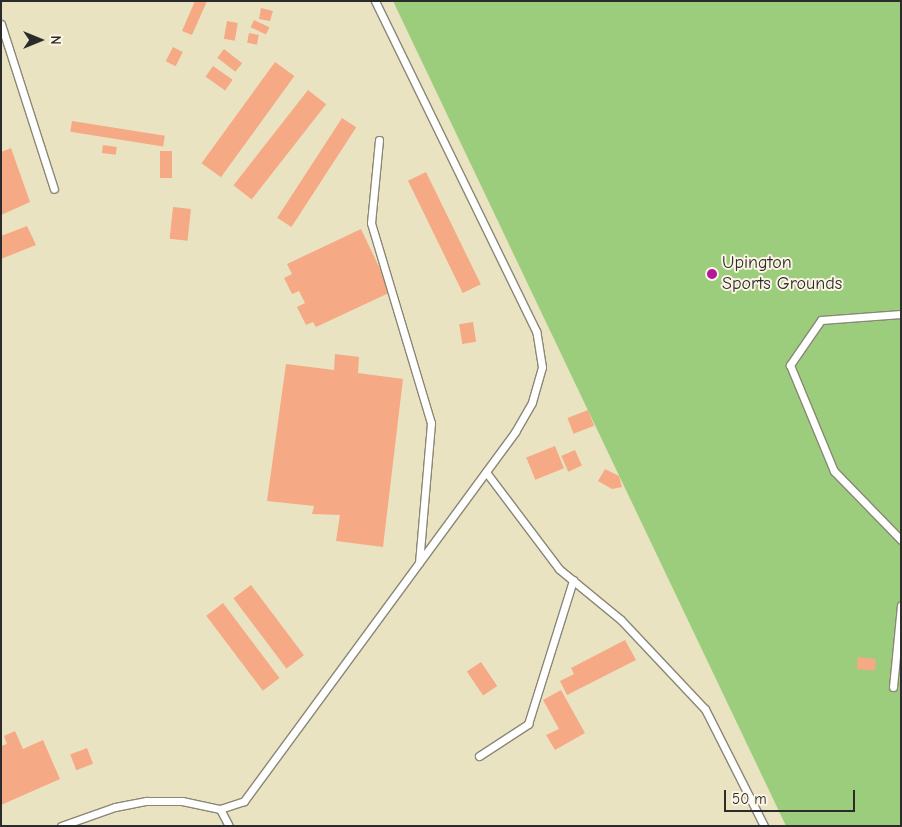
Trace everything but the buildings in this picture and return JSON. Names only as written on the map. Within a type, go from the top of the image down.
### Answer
[{"type":"lane","points":[[61,826],[146,801],[182,801],[220,809],[234,806],[254,791],[486,472],[532,402],[542,367],[541,350],[536,330],[375,1]]},
{"type":"lane","points":[[1,24],[54,189]]},
{"type":"lane","points":[[379,140],[371,223],[431,423],[419,563]]},
{"type":"lane","points":[[901,314],[821,320],[790,365],[834,471],[901,540]]},
{"type":"lane","points":[[486,472],[559,569],[621,620],[705,709],[764,826]]},
{"type":"lane","points":[[479,756],[528,724],[573,580]]},
{"type":"lane","points":[[893,687],[901,605]]},
{"type":"lane","points":[[220,809],[228,826]]},
{"type":"green space","name":"Upington Sports Grounds","points":[[393,1],[901,1],[901,826],[786,826]]},
{"type":"place","name":"Upington Sports Grounds","points":[[712,274]]}]
